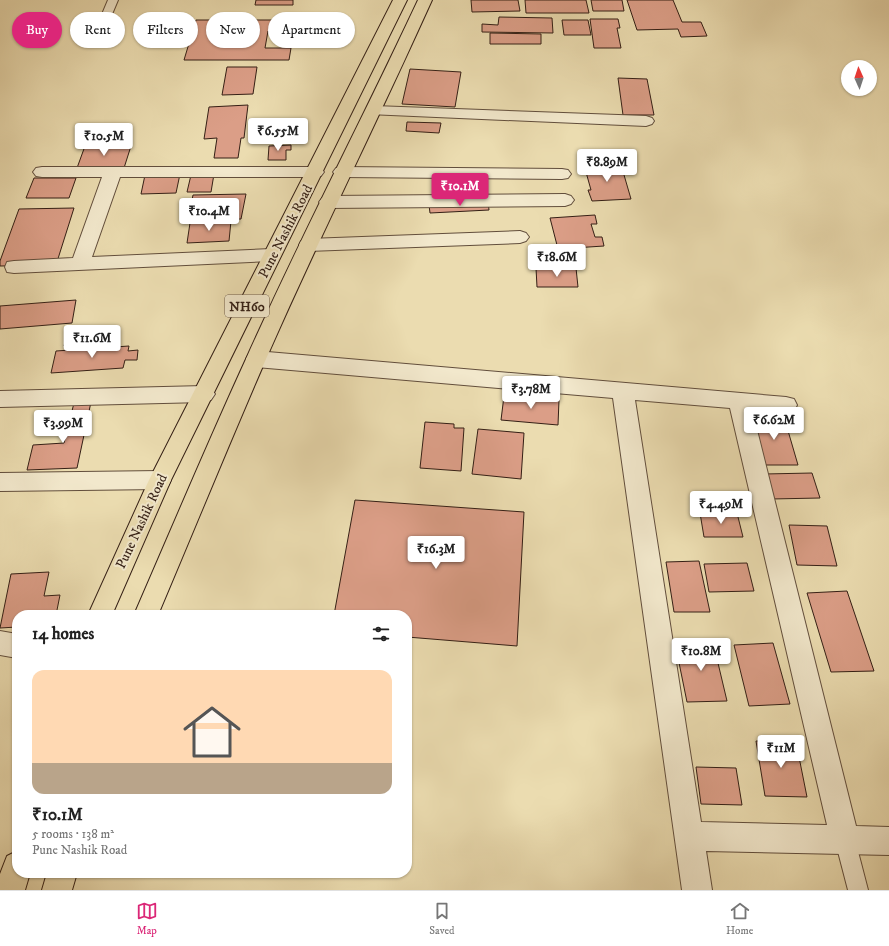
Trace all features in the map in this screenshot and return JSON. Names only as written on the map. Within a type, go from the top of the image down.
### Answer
[{"type":"highway","name":"Pune Nashik Road","points":[[102,610],[160,480],[204,394],[271,255],[315,172],[400,0]]},
{"type":"highway","name":"Pune Nashik Road","points":[[148,610],[256,360],[308,245],[342,172],[374,111],[425,0]]},
{"type":"highway","points":[[10,890],[14,878]]},
{"type":"highway","points":[[57,890],[61,878]]},
{"type":"street","points":[[374,111],[646,122]]},
{"type":"street","points":[[42,172],[315,172]]},
{"type":"street","points":[[80,264],[113,172]]},
{"type":"street","points":[[342,172],[562,174]]},
{"type":"street","points":[[328,202],[565,200]]},
{"type":"street","points":[[308,245],[520,237]]},
{"type":"street","points":[[14,267],[271,255]]},
{"type":"street","points":[[256,360],[786,405]]},
{"type":"street","points":[[623,391],[697,890]]},
{"type":"street","points":[[0,399],[204,394]]},
{"type":"street","points":[[738,401],[846,840]]},
{"type":"street","points":[[0,482],[160,480]]},
{"type":"street","points":[[0,643],[12,645]]},
{"type":"street","points":[[688,836],[889,841]]},
{"type":"lane","points":[[108,12],[113,0]]},
{"type":"lane","points":[[846,840],[858,890]]},
{"type":"building","points":[[256,0],[293,0],[293,5],[255,5]]},
{"type":"building","points":[[471,0],[518,0],[520,11],[472,12]]},
{"type":"building","points":[[525,0],[586,0],[589,13],[526,13]]},
{"type":"building","points":[[591,0],[622,0],[624,11],[593,11]]},
{"type":"building","points":[[627,0],[673,0],[682,22],[701,22],[707,36],[681,37],[678,29],[637,30]]},
{"type":"building","points":[[499,17],[552,18],[553,33],[482,32],[482,24],[498,25]]},
{"type":"building","points":[[590,19],[618,19],[620,28],[617,28],[621,48],[594,48]]},
{"type":"building","points":[[198,20],[206,20],[206,48],[260,48],[260,20],[268,20],[265,48],[291,48],[289,60],[184,60],[188,48],[198,48]]},
{"type":"building","points":[[562,20],[588,20],[591,35],[564,35]]},
{"type":"building","points":[[490,33],[541,34],[541,44],[490,44]]},
{"type":"building","points":[[227,67],[257,67],[253,94],[222,95]]},
{"type":"building","points":[[410,69],[461,72],[455,107],[402,104]]},
{"type":"building","points":[[618,78],[647,79],[654,115],[623,115]]},
{"type":"building","points":[[248,105],[244,138],[241,138],[238,158],[214,158],[217,138],[204,139],[209,107]]},
{"type":"building","points":[[407,122],[441,123],[439,133],[406,131]]},
{"type":"building","points":[[291,145],[291,150],[286,150],[286,160],[268,160],[269,146]]},
{"type":"building","points":[[85,146],[131,146],[124,168],[77,168]]},
{"type":"building","points":[[611,164],[612,169],[622,168],[631,199],[592,201],[588,190],[591,190],[584,165]]},
{"type":"building","points":[[180,174],[176,193],[141,194],[145,175]]},
{"type":"building","points":[[214,174],[211,192],[187,192],[191,175]]},
{"type":"building","points":[[34,178],[76,178],[69,198],[26,198]]},
{"type":"building","points":[[246,194],[241,219],[199,220],[202,205],[191,205],[193,195]]},
{"type":"building","points":[[488,201],[489,210],[430,213],[429,205]]},
{"type":"building","points":[[74,208],[56,265],[0,266],[0,261],[19,209]]},
{"type":"building","points":[[595,215],[597,224],[591,224],[595,237],[602,237],[604,246],[558,249],[550,218]]},
{"type":"building","points":[[231,221],[229,241],[187,243],[190,223]]},
{"type":"building","points":[[536,268],[576,268],[578,287],[537,287]]},
{"type":"building","points":[[76,300],[72,323],[0,329],[0,306]]},
{"type":"building","points":[[101,337],[99,344],[64,346],[66,338]]},
{"type":"building","points":[[129,346],[128,351],[138,350],[137,360],[125,360],[123,368],[51,373],[56,351]]},
{"type":"building","points":[[504,396],[559,400],[558,425],[501,420]]},
{"type":"building","points":[[91,402],[77,468],[27,470],[33,445],[64,443],[74,403]]},
{"type":"building","points":[[751,417],[784,417],[798,465],[765,465]]},
{"type":"building","points":[[425,422],[454,424],[454,428],[464,428],[461,471],[420,468]]},
{"type":"building","points":[[478,429],[524,433],[521,479],[472,474]]},
{"type":"building","points":[[812,473],[820,498],[771,499],[764,474]]},
{"type":"building","points":[[355,500],[524,512],[517,646],[412,637],[412,610],[335,610]]},
{"type":"building","points":[[700,513],[737,513],[743,537],[704,537]]},
{"type":"building","points":[[789,525],[827,526],[837,566],[797,565]]},
{"type":"building","points":[[699,561],[710,612],[674,612],[666,562]]},
{"type":"building","points":[[747,563],[754,591],[709,592],[704,564]]},
{"type":"building","points":[[49,572],[44,596],[60,595],[57,610],[12,610],[12,627],[0,628],[11,574]]},
{"type":"building","points":[[847,591],[874,671],[831,672],[807,593]]},
{"type":"building","points":[[713,642],[727,701],[687,702],[675,643]]},
{"type":"building","points":[[773,643],[790,704],[749,706],[734,645]]},
{"type":"building","points":[[756,741],[796,742],[807,797],[765,796]]},
{"type":"building","points":[[696,767],[736,768],[742,805],[701,804]]}]
